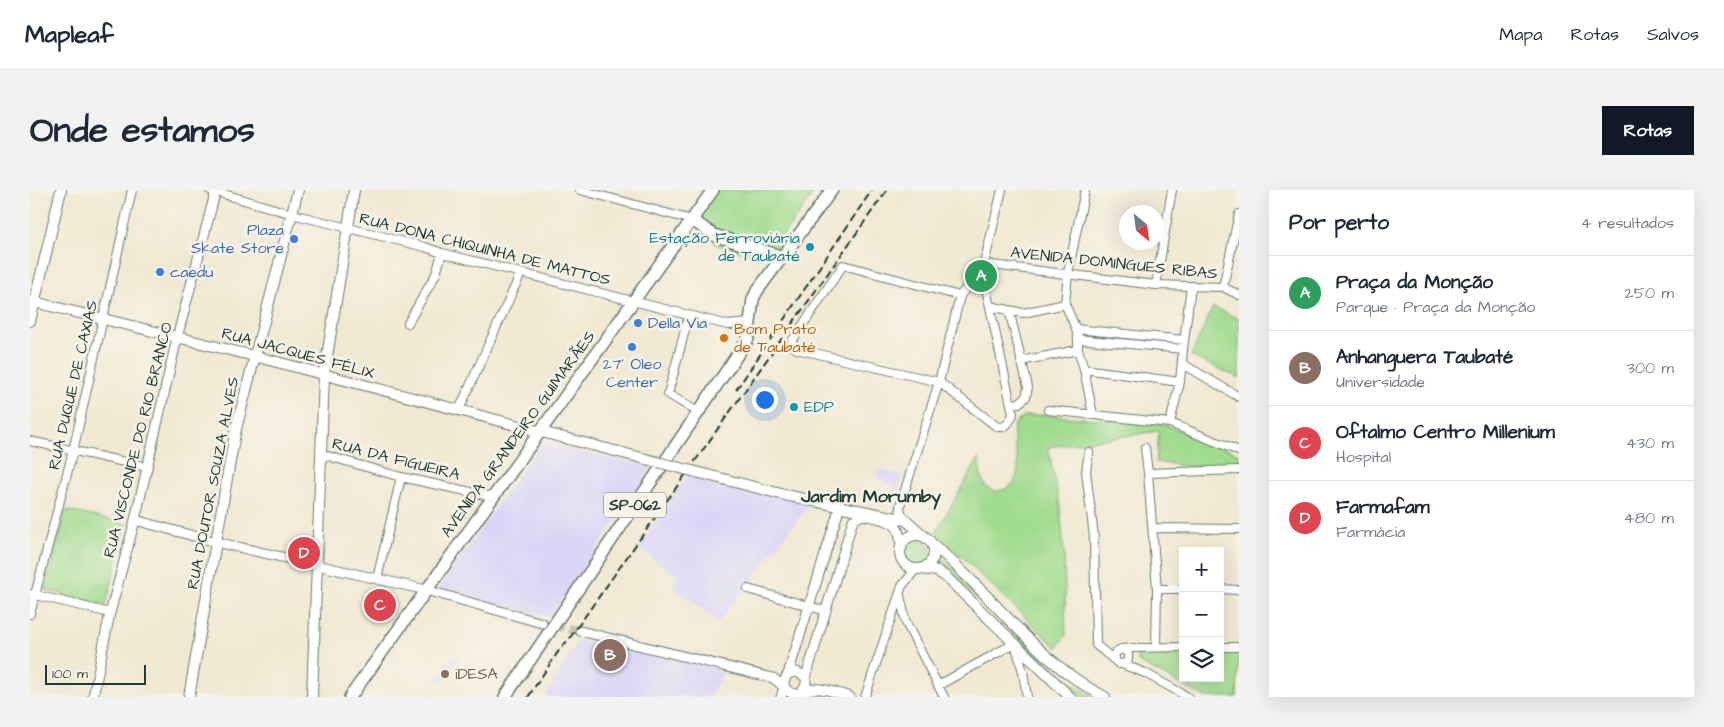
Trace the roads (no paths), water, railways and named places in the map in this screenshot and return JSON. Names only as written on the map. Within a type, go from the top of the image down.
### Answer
[{"type":"main road","points":[[30,321],[32,302],[61,190]]},
{"type":"main road","name":"RUA DOUTOR SOUZA ALVES","points":[[189,697],[235,433],[298,190]]},
{"type":"main road","points":[[312,697],[324,375],[354,190]]},
{"type":"main road","name":"AVENIDA GRANDEIRO GUIMARÃES","points":[[350,697],[713,190]]},
{"type":"main road","name":"SP-062","points":[[505,697],[746,342],[753,300],[782,256],[832,190]]},
{"type":"main road","points":[[692,220],[714,235],[782,256]]},
{"type":"main road","name":"RUA JACQUES FÉLIX","points":[[32,302],[254,356],[785,495],[906,520]]},
{"type":"main road","points":[[906,520],[959,567],[1052,660],[1074,679],[1104,697]]},
{"type":"main road","points":[[918,569],[930,563],[933,558],[934,548],[929,540],[916,536],[904,543],[901,553],[904,562],[918,569],[936,571],[946,577],[1070,697]]},
{"type":"street","name":"RUA DUQUE DE CAXIAS","points":[[30,614],[32,594],[73,450],[132,190]]},
{"type":"street","name":"RUA DONA CHIQUINHA DE MATTOS","points":[[213,190],[292,214],[728,325],[749,323]]},
{"type":"street","name":"RUA VISCONDE DO RIO BRANCO","points":[[93,697],[110,613],[135,520],[213,190]]},
{"type":"street","points":[[580,190],[692,220]]},
{"type":"street","points":[[960,296],[844,265],[792,341],[793,346],[797,349],[939,382],[996,426],[1001,428],[1007,424],[1013,414],[985,284],[984,264],[1002,190]]},
{"type":"street","points":[[1085,190],[1068,273],[1065,304],[1076,329],[1078,350],[1084,369],[1093,415]]},
{"type":"street","points":[[1156,284],[1172,190]]},
{"type":"street","points":[[1224,288],[1239,214]]},
{"type":"street","points":[[408,323],[436,274],[442,253]]},
{"type":"street","points":[[906,520],[901,513],[900,506],[939,382],[960,296],[984,264]]},
{"type":"street","name":"AVENIDA DOMINGUES RIBAS","points":[[984,264],[1156,284],[1224,288],[1239,295]]},
{"type":"street","points":[[459,410],[521,273]]},
{"type":"street","points":[[1170,424],[1180,382],[1191,286]]},
{"type":"street","points":[[990,306],[1023,313],[1065,304]]},
{"type":"street","points":[[1009,310],[1028,387],[1028,392],[1022,400],[1011,404]]},
{"type":"street","points":[[689,315],[668,394],[698,412]]},
{"type":"street","points":[[1076,329],[1184,340]]},
{"type":"street","points":[[1078,339],[1183,349]]},
{"type":"street","points":[[1021,361],[1078,350]]},
{"type":"street","points":[[1182,364],[1239,397]]},
{"type":"street","points":[[1084,369],[1180,382]]},
{"type":"street","points":[[1048,410],[1170,424],[1239,451]]},
{"type":"street","points":[[30,441],[147,467]]},
{"type":"street","points":[[1145,448],[1157,589],[1156,647]]},
{"type":"street","points":[[1089,452],[1086,471],[1094,537],[1098,646],[1119,656],[1188,697]]},
{"type":"street","name":"RUA DA FIGUEIRA","points":[[320,454],[401,477],[494,497]]},
{"type":"street","points":[[1148,473],[1239,470]]},
{"type":"street","points":[[377,579],[401,477]]},
{"type":"street","points":[[781,697],[785,678],[788,674],[840,506]]},
{"type":"street","points":[[887,517],[900,506]]},
{"type":"street","points":[[800,695],[806,685],[806,677],[853,520],[862,515],[892,523],[900,534],[902,548]]},
{"type":"street","points":[[135,520],[216,542],[426,590],[542,623]]},
{"type":"street","points":[[1153,528],[1239,529]]},
{"type":"street","points":[[865,697],[900,593],[905,581],[918,569]]},
{"type":"street","points":[[748,589],[826,611]]},
{"type":"street","points":[[1157,589],[1179,589]]},
{"type":"street","points":[[1224,590],[1239,590]]},
{"type":"street","points":[[900,593],[906,623],[944,697]]},
{"type":"street","points":[[32,594],[110,613]]},
{"type":"street","points":[[889,622],[906,623]]},
{"type":"street","points":[[580,631],[773,678],[792,694],[800,695],[810,689],[820,688],[850,697]]},
{"type":"street","points":[[939,685],[1015,643],[1023,672],[1027,697]]},
{"type":"street","points":[[1119,656],[1140,648],[1179,647]]},
{"type":"street","points":[[1224,647],[1239,647]]},
{"type":"street","points":[[1119,656],[1126,662],[1140,648]]},
{"type":"street","points":[[1129,657],[1145,673]]},
{"type":"street","points":[[788,674],[797,672],[806,677]]},
{"type":"tunnel","points":[[542,623],[580,631]]},
{"type":"railway","points":[[736,390],[872,190]]},
{"type":"railway","points":[[528,697],[560,649],[569,639],[887,190]]},
{"type":"place","name":"Plaza Skate Store","points":[[294,239]]},
{"type":"place","name":"Estação Ferroviária de Taubaté","points":[[810,247]]},
{"type":"place","name":"caedu","points":[[160,272]]},
{"type":"place","name":"Praça da Monção","points":[[981,276]]},
{"type":"place","name":"Della Via","points":[[638,323]]},
{"type":"place","name":"Bom Prato de Taubaté","points":[[724,338]]},
{"type":"place","name":"27' Óleo Center","points":[[632,347]]},
{"type":"place","name":"EDP","points":[[794,407]]},
{"type":"place","name":"Farmafam","points":[[304,553]]},
{"type":"place","name":"Oftalmo Centro Millenium","points":[[380,605]]},
{"type":"place","name":"Anhanguera Taubaté","points":[[610,655]]},
{"type":"place","name":"iDESA","points":[[445,674]]},
{"type":"district","name":"Jardim Morumby","points":[[871,496]]}]
